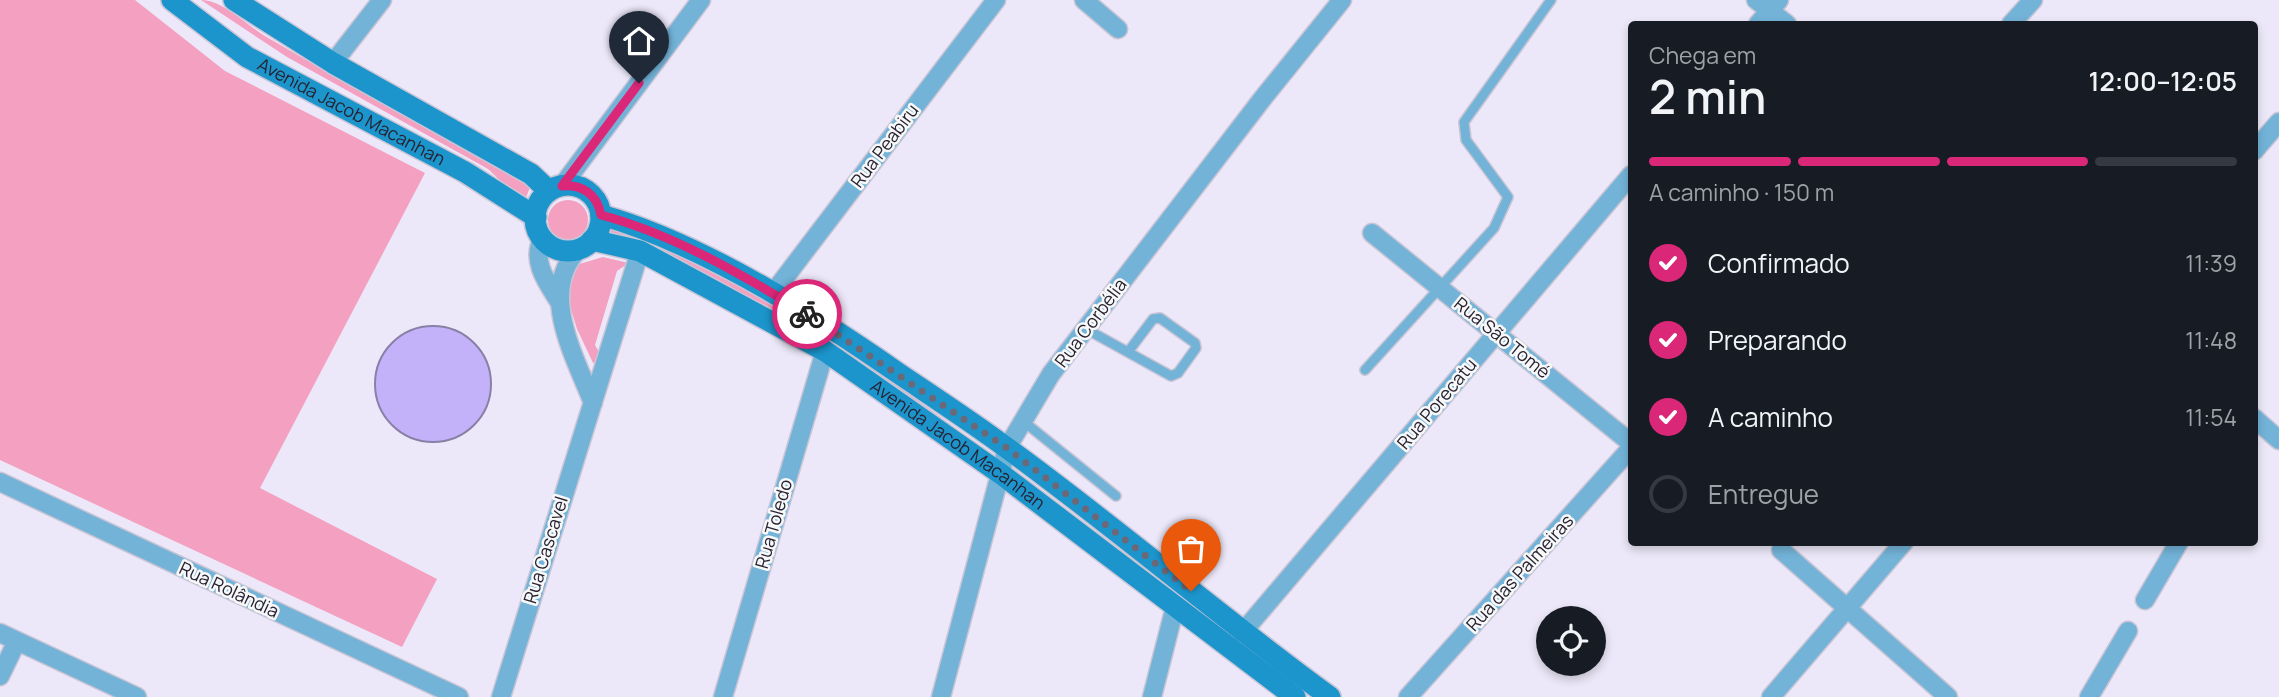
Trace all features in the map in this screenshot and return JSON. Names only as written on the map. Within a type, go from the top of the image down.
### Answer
[{"type":"main road","name":"Avenida Jacob Macanhan","points":[[172,0],[247,57],[465,172],[536,217]]},
{"type":"main road","name":"Avenida Jacob Macanhan","points":[[234,0],[332,63],[555,189]]},
{"type":"main road","points":[[555,189],[585,189],[597,203],[601,215],[599,227],[585,244],[561,250],[542,238],[536,217],[541,200],[555,189]]},
{"type":"main road","name":"Avenida Jacob Macanhan","points":[[601,215],[638,225],[773,293],[848,338],[1007,448],[1242,633],[1330,697]]},
{"type":"main road","name":"Avenida Jacob Macanhan","points":[[585,244],[640,251],[825,351],[1001,474],[1295,697]]},
{"type":"street","points":[[332,63],[383,0]]},
{"type":"street","points":[[555,189],[701,0]]},
{"type":"street","name":"Rua Peabiru","points":[[773,293],[996,0]]},
{"type":"street","points":[[1084,0],[1118,29]]},
{"type":"street","name":"Rua Corbélia","points":[[941,697],[1007,448],[1051,374],[1342,0]]},
{"type":"street","points":[[2014,21],[2033,0]]},
{"type":"street","points":[[1766,9],[1783,21]]},
{"type":"street","points":[[2258,146],[2279,122]]},
{"type":"street","name":"Rua Porecatu","points":[[1242,633],[1628,178]]},
{"type":"street","name":"Rua São Tomé","points":[[1372,233],[1498,332],[1628,443]]},
{"type":"street","points":[[542,238],[537,256],[560,303]]},
{"type":"street","points":[[585,244],[567,260],[562,273],[560,303],[564,327],[593,403]]},
{"type":"street","name":"Rua Cascavel","points":[[501,697],[640,251]]},
{"type":"street","name":"Rua Toledo","points":[[723,697],[825,351]]},
{"type":"street","points":[[2258,421],[2278,437]]},
{"type":"street","name":"Rua das Palmeiras","points":[[1408,697],[1628,449]]},
{"type":"street","name":"Rua Rolândia","points":[[0,482],[459,697]]},
{"type":"street","points":[[1771,697],[1900,546]]},
{"type":"street","points":[[2145,600],[2177,546]]},
{"type":"street","points":[[1781,550],[1948,697]]},
{"type":"street","points":[[1152,697],[1175,607]]},
{"type":"street","points":[[2089,697],[2128,631]]},
{"type":"street","points":[[0,633],[136,697]]},
{"type":"street","points":[[0,676],[18,641]]},
{"type":"lane","points":[[1365,370],[1494,228],[1508,197],[1466,140],[1464,122],[1551,0]]},
{"type":"lane","points":[[1086,329],[1171,376],[1178,373],[1196,348],[1195,342],[1160,318],[1153,319],[1128,352]]},
{"type":"lane","points":[[1023,421],[1116,496]]},
{"type":"shaded area","points":[[0,0],[135,0],[225,71],[425,173],[260,488],[437,579],[402,647],[0,460]]},
{"type":"shaded area","points":[[201,0],[226,8],[265,36],[331,74],[532,182],[524,203],[488,169],[287,57]]},
{"type":"shaded area","points":[[568,200],[582,206],[588,220],[582,234],[568,240],[554,234],[548,220],[554,206]]},
{"type":"shaded area","points":[[612,223],[767,300],[851,352],[995,457],[858,361],[801,325],[712,280],[610,237]]},
{"type":"shaded area","points":[[603,257],[629,263],[617,271],[595,345],[603,359],[593,363],[577,329],[566,293],[576,265]]},
{"type":"building","points":[[433,326],[455,330],[474,343],[487,362],[491,384],[487,406],[474,425],[455,438],[433,442],[411,438],[392,425],[379,406],[375,384],[379,362],[392,343],[411,330]]},
{"type":"way so far","points":[[807,314],[848,338],[1007,448],[1191,591]]},
{"type":"route","points":[[639,83],[562,186],[573,185],[585,189],[597,203],[601,215],[638,225],[773,293],[807,314]]}]
